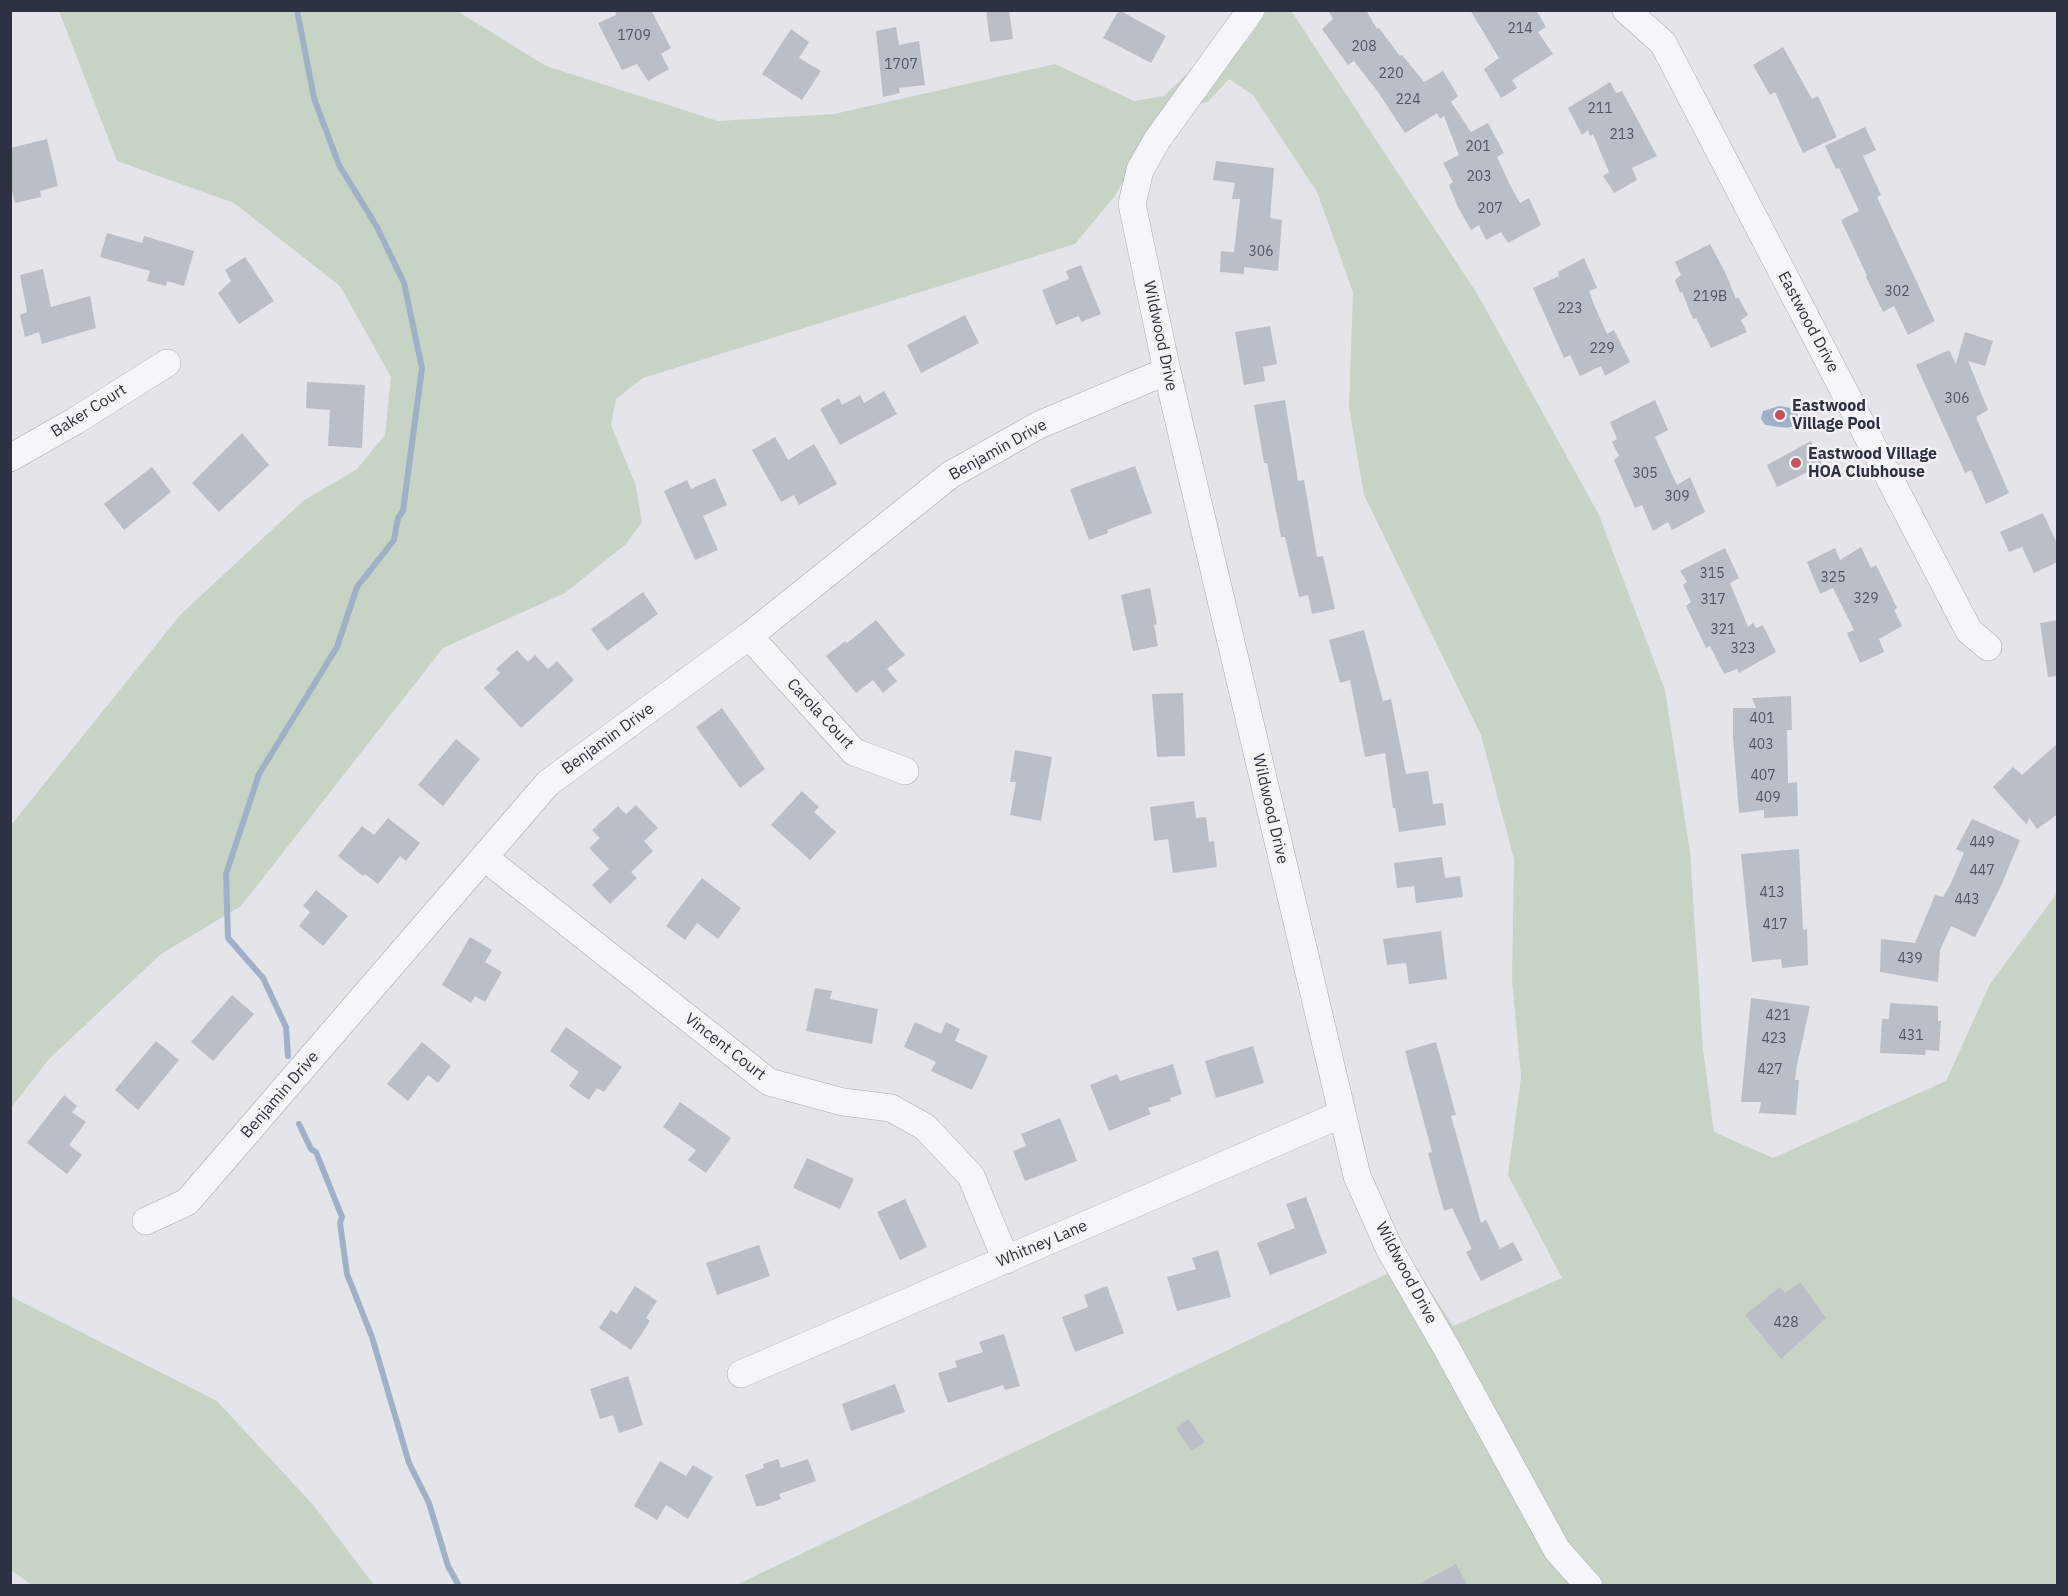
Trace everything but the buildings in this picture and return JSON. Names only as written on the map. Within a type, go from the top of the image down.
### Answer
[{"type":"street","name":"Eastwood Drive","points":[[1626,10],[1663,44],[1969,631],[1984,644]]},
{"type":"street","name":"Wildwood Drive","points":[[1250,11],[1157,140],[1140,170],[1132,204],[1167,371],[1357,1176],[1390,1250],[1557,1550],[1589,1586]]},
{"type":"street","name":"Baker Court","points":[[10,458],[75,421],[167,363]]},
{"type":"street","name":"Benjamin Drive","points":[[146,1221],[187,1202],[548,783],[749,636],[950,475],[1039,425],[1167,371]]},
{"type":"street","name":"Carola Court","points":[[749,636],[854,752],[905,771]]},
{"type":"street","name":"Vincent Court","points":[[485,858],[769,1082],[843,1102],[891,1108],[925,1127],[970,1176],[1006,1260]]},
{"type":"street","name":"Whitney Lane","points":[[741,1374],[1342,1114]]},
{"type":"green space","points":[[59,11],[457,11],[546,66],[718,121],[834,114],[1055,64],[1134,101],[1164,96],[1204,57],[1225,27],[1247,41],[1267,11],[1292,12],[1478,295],[1599,515],[1665,690],[1690,852],[1703,1050],[1714,1132],[1773,1158],[1946,1081],[1990,984],[2057,893],[2057,1585],[736,1585],[1412,1262],[1453,1326],[1562,1278],[1508,1175],[1521,1077],[1512,980],[1514,859],[1481,735],[1364,495],[1349,408],[1353,292],[1317,192],[1253,95],[1229,79],[1208,102],[1166,108],[1114,197],[1075,244],[643,378],[616,399],[611,425],[636,486],[642,522],[626,544],[565,593],[443,648],[241,906],[161,954],[49,1059],[11,1108],[11,825],[181,614],[303,501],[357,469],[385,435],[391,377],[340,286],[234,203],[117,161]]},
{"type":"green space","points":[[10,1296],[217,1401],[314,1506],[374,1585],[33,1586],[11,1570]]},
{"type":"water","name":"Eastwood Village Pool","points":[[1779,406],[1794,410],[1798,415],[1800,418],[1795,426],[1786,428],[1765,425],[1761,419],[1763,411]]},
{"type":"waterway","points":[[288,1056],[286,1027],[263,978],[228,938],[226,874],[259,774],[337,647],[357,587],[394,540],[398,518],[403,511],[422,368],[404,283],[377,227],[339,165],[314,98],[297,10]]},
{"type":"waterway","points":[[299,1124],[311,1149],[316,1152],[342,1217],[340,1223],[347,1274],[372,1337],[409,1463],[429,1503],[448,1566],[459,1586]]},
{"type":"place","name":"Eastwood Village Pool","points":[[1780,415]]},
{"type":"place","name":"Eastwood Village HOA Clubhouse","points":[[1796,463]]}]
